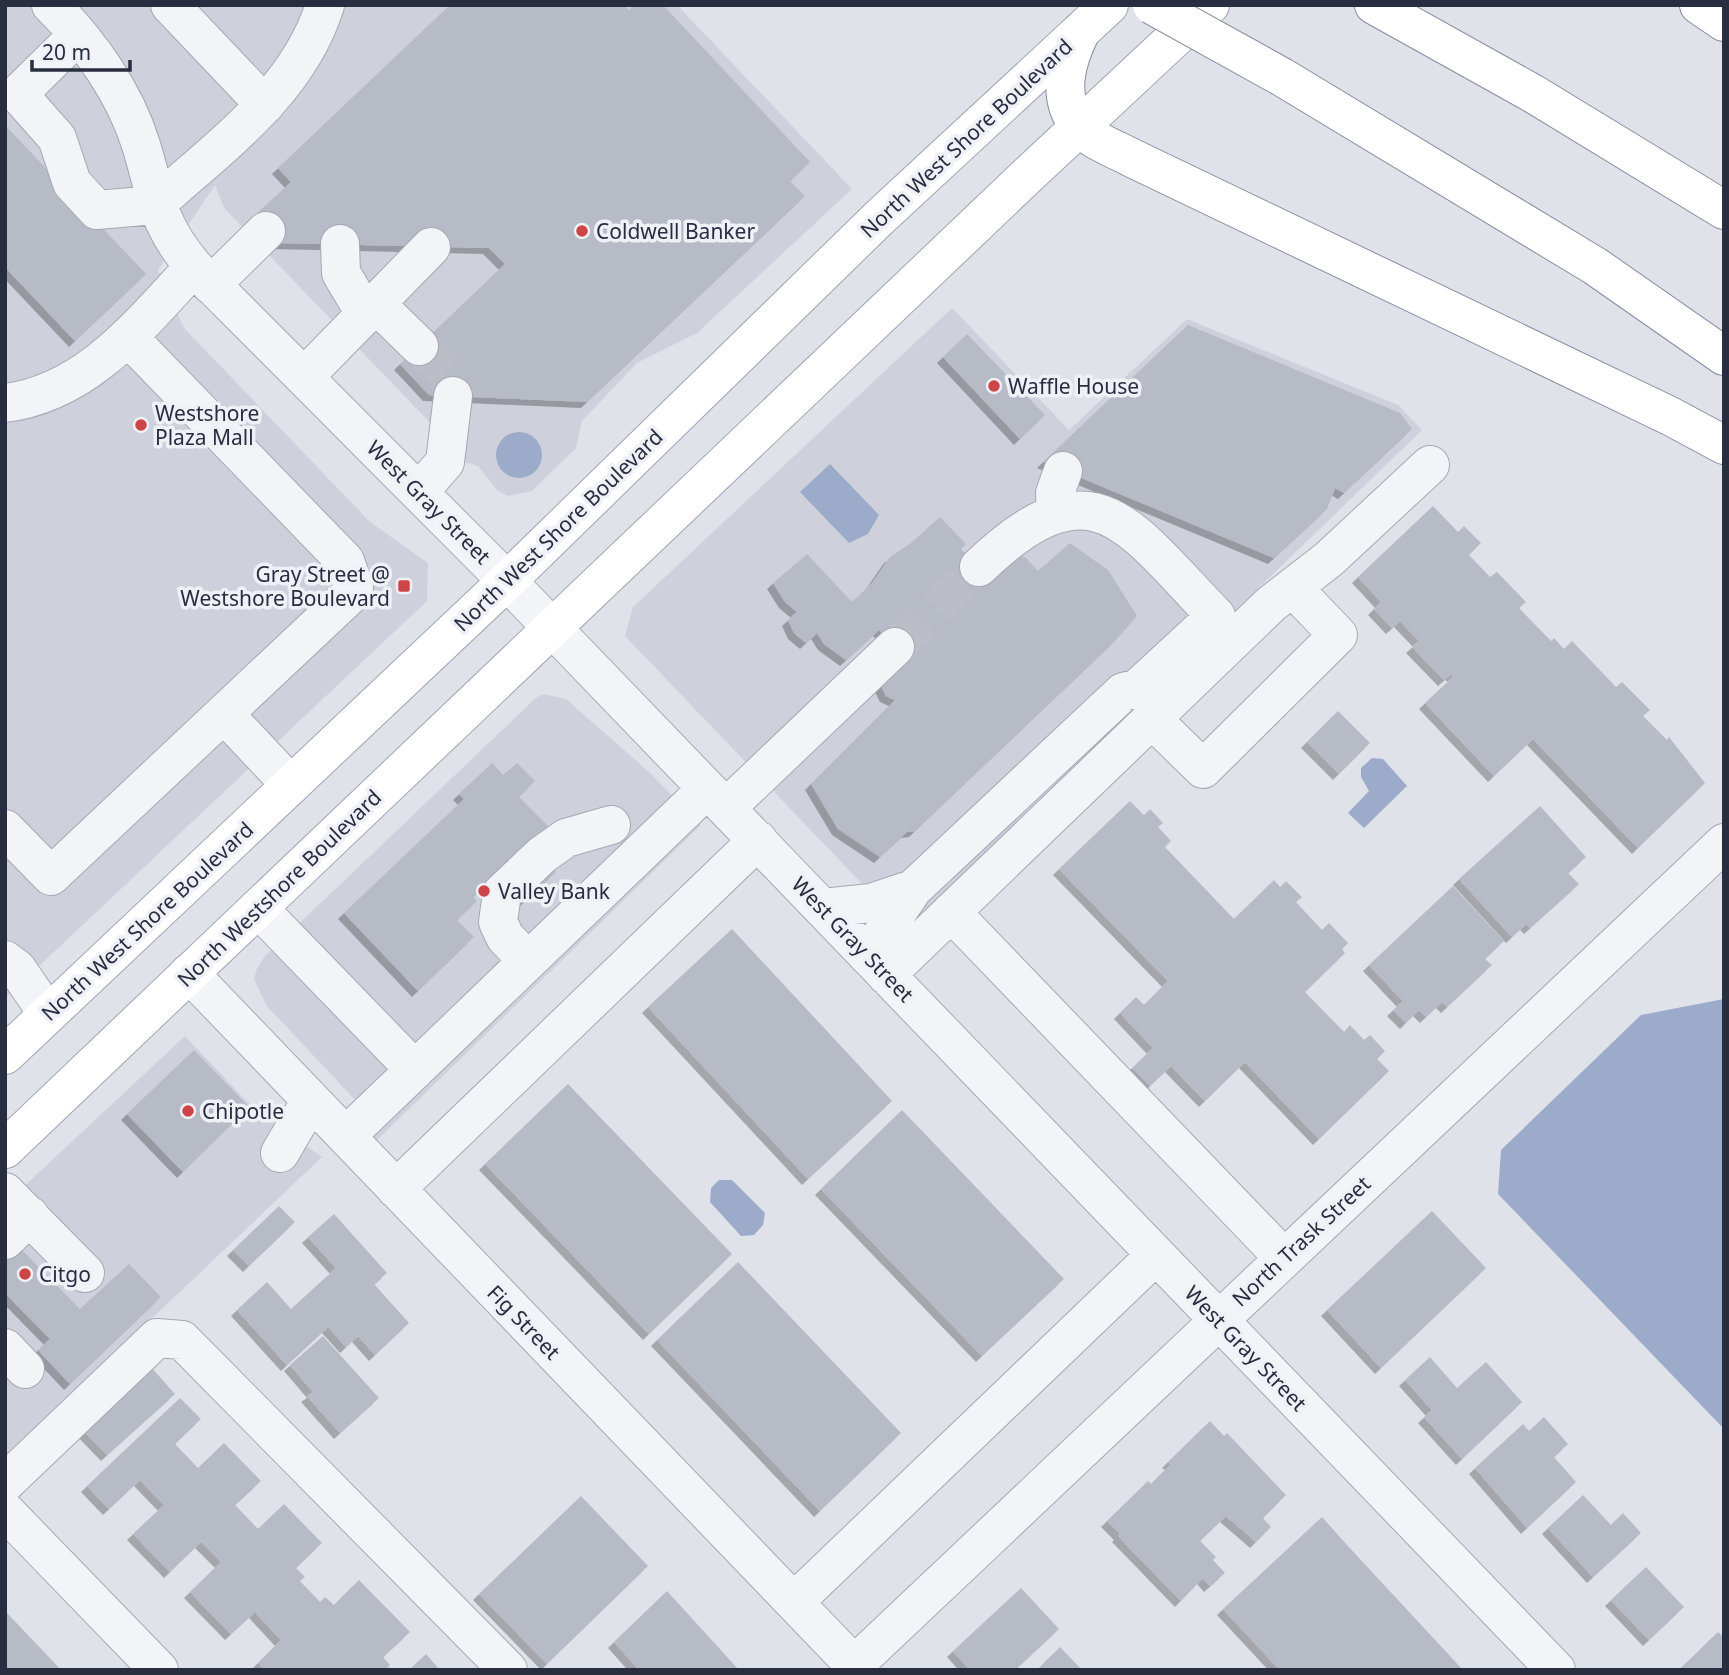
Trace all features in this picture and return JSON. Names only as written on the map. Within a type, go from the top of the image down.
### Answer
[{"type":"main road","name":"North West Shore Boulevard","points":[[5,1055],[507,581],[878,219],[1109,5]]},
{"type":"main road","points":[[1152,5],[1282,77],[1515,216],[1607,274],[1724,356]]},
{"type":"main road","points":[[552,627],[1210,5]]},
{"type":"main road","points":[[1374,5],[1532,93],[1724,210]]},
{"type":"main road","points":[[1699,5],[1724,22]]},
{"type":"main road","points":[[1081,31],[1070,52],[1065,78],[1068,105],[1079,127],[1130,157],[1670,416],[1724,445]]},
{"type":"main road","name":"North Westshore Boulevard","points":[[5,1149],[552,627]]},
{"type":"street","name":"West Gray Street","points":[[51,5],[106,71],[140,142],[155,205],[175,244],[202,276],[552,627],[1556,1670]]},
{"type":"street","points":[[170,5],[265,105]]},
{"type":"street","points":[[77,36],[18,93],[57,138],[72,183],[97,209],[155,205],[265,105],[290,77],[313,12]]},
{"type":"street","points":[[5,403],[52,390],[86,372],[202,276],[266,231]]},
{"type":"street","points":[[340,244],[341,273],[372,310],[419,346]]},
{"type":"street","points":[[304,377],[431,247]]},
{"type":"street","points":[[5,829],[51,876],[350,596],[354,587],[345,561],[128,337]]},
{"type":"street","points":[[419,492],[445,462],[453,396]]},
{"type":"street","points":[[877,965],[951,912],[1271,604],[1293,588],[1430,466]]},
{"type":"street","points":[[877,965],[913,889],[1123,692],[1138,688],[1216,615],[1137,535],[1112,517],[1055,493],[1063,471]]},
{"type":"street","points":[[979,567],[1010,537],[1083,503]]},
{"type":"street","points":[[1152,719],[1203,769],[1338,635],[1293,588]]},
{"type":"street","points":[[346,1136],[528,961],[895,647]]},
{"type":"street","points":[[225,715],[291,785]]},
{"type":"street","points":[[528,961],[505,937],[498,922],[498,902],[502,893],[542,855],[566,838],[611,825]]},
{"type":"street","points":[[397,1189],[758,840]]},
{"type":"street","name":"North Trask Street","points":[[854,1668],[1218,1319],[1724,843]]},
{"type":"street","points":[[823,908],[871,903],[913,889]]},
{"type":"street","points":[[258,908],[415,1070]]},
{"type":"street","points":[[951,912],[1284,1258]]},
{"type":"street","points":[[5,960],[18,969],[48,1014]]},
{"type":"street","name":"Fig Street","points":[[189,973],[794,1602],[854,1668]]},
{"type":"street","points":[[280,1153],[311,1100]]},
{"type":"street","points":[[13,1216],[85,1273]]},
{"type":"street","points":[[794,1602],[1156,1255]]},
{"type":"street","points":[[5,1483],[157,1338],[182,1340],[508,1670]]},
{"type":"street","points":[[5,1511],[159,1670]]},
{"type":"shaded area","points":[[5,5],[677,5],[852,189],[697,333],[637,363],[582,421],[576,448],[532,491],[508,496],[497,490],[478,466],[461,461],[438,431],[224,208],[215,185],[158,270],[184,328],[370,522],[428,563],[427,601],[5,998]]},
{"type":"shaded area","points":[[952,308],[1069,430],[1187,319],[1398,405],[1422,430],[888,946],[868,890],[625,636],[633,607]]},
{"type":"shaded area","name":"Valley Bank","points":[[544,694],[566,699],[649,772],[701,825],[376,1141],[356,1101],[266,1005],[254,979],[257,968],[265,956],[537,697]]},
{"type":"shaded area","points":[[185,1036],[257,1112],[322,1157],[5,1458],[5,1204]]},
{"type":"water","points":[[519,432],[535,439],[542,455],[535,471],[519,478],[503,471],[496,455],[503,439]]},
{"type":"water","points":[[830,464],[879,515],[868,534],[849,543],[800,492]]},
{"type":"water","points":[[1372,758],[1383,759],[1407,786],[1364,828],[1348,813],[1369,791],[1361,777],[1361,768]]},
{"type":"water","points":[[1724,999],[1724,1429],[1498,1194],[1501,1150],[1641,1015]]},
{"type":"water","points":[[719,1180],[732,1180],[765,1213],[763,1225],[754,1235],[741,1236],[710,1202],[711,1188]]},
{"type":"building","points":[[450,5],[624,5],[629,10],[634,5],[663,5],[810,162],[790,181],[805,196],[587,402],[429,395],[400,364],[505,264],[489,248],[278,243],[253,217],[291,182],[278,168]]},
{"type":"building","points":[[5,125],[146,274],[75,341],[5,267]]},
{"type":"building","points":[[1188,325],[1400,413],[1412,429],[1344,493],[1335,488],[1327,509],[1274,558],[1043,462]]},
{"type":"building","name":"Waffle House","points":[[967,334],[1045,415],[1020,439],[943,357]]},
{"type":"building","points":[[1433,506],[1458,532],[1464,526],[1481,543],[1469,555],[1490,577],[1497,572],[1526,602],[1519,608],[1551,641],[1554,638],[1564,649],[1572,641],[1616,687],[1622,682],[1650,710],[1643,716],[1667,740],[1669,737],[1705,783],[1638,848],[1533,739],[1494,776],[1425,703],[1454,676],[1451,674],[1444,680],[1412,647],[1419,641],[1400,621],[1392,628],[1374,609],[1381,602],[1358,577]]},
{"type":"building","points":[[940,517],[966,544],[961,549],[985,573],[1015,553],[1026,558],[1038,571],[1070,543],[1108,570],[1137,616],[1114,642],[915,831],[907,832],[880,857],[838,829],[811,784],[895,700],[886,696],[881,686],[901,654],[879,630],[846,660],[824,644],[817,633],[806,643],[794,633],[788,620],[797,612],[785,602],[773,583],[807,554],[852,602],[872,583],[890,557],[911,543]]},
{"type":"building","points":[[1338,711],[1370,743],[1339,774],[1307,742]]},
{"type":"building","points":[[492,763],[503,775],[517,763],[535,781],[519,797],[548,826],[529,844],[556,872],[526,900],[500,872],[473,897],[477,901],[457,920],[474,937],[418,991],[344,913],[464,799],[459,794]]},
{"type":"building","points":[[1130,801],[1144,815],[1150,809],[1163,823],[1158,827],[1171,841],[1165,847],[1234,919],[1274,880],[1280,887],[1286,881],[1302,897],[1296,902],[1322,930],[1329,923],[1348,943],[1342,949],[1345,953],[1305,992],[1344,1032],[1350,1025],[1364,1040],[1370,1035],[1385,1051],[1377,1059],[1389,1071],[1319,1139],[1245,1062],[1205,1101],[1171,1066],[1150,1086],[1132,1068],[1153,1048],[1120,1013],[1136,997],[1144,1005],[1168,981],[1059,869]]},
{"type":"building","points":[[1540,806],[1586,857],[1568,873],[1579,884],[1530,928],[1526,924],[1512,937],[1459,879]]},
{"type":"building","points":[[1453,886],[1504,941],[1485,959],[1492,965],[1447,1007],[1442,1002],[1426,1017],[1419,1010],[1406,1023],[1393,1010],[1403,1001],[1369,965]]},
{"type":"building","points":[[732,929],[892,1101],[808,1179],[648,1007]]},
{"type":"building","name":"Chipotle","points":[[194,1050],[249,1107],[183,1172],[127,1114]]},
{"type":"building","points":[[568,1084],[732,1254],[649,1334],[485,1164]]},
{"type":"building","points":[[902,1110],[1064,1279],[982,1356],[821,1189]]},
{"type":"building","points":[[279,1206],[295,1222],[249,1266],[233,1250]]},
{"type":"building","points":[[1432,1211],[1486,1268],[1381,1368],[1327,1310]]},
{"type":"building","points":[[334,1214],[387,1273],[374,1284],[409,1323],[375,1355],[358,1336],[346,1347],[328,1327],[287,1365],[237,1310],[267,1282],[291,1309],[336,1268],[308,1237]]},
{"type":"building","points":[[16,1244],[80,1309],[129,1264],[161,1297],[70,1384],[38,1350],[50,1339],[5,1293],[5,1255]]},
{"type":"building","points":[[738,1262],[901,1433],[820,1511],[657,1340]]},
{"type":"building","points":[[323,1336],[379,1398],[340,1433],[307,1396],[313,1392],[290,1365]]},
{"type":"building","points":[[1430,1357],[1457,1388],[1486,1362],[1522,1402],[1462,1459],[1424,1417],[1432,1410],[1405,1380]]},
{"type":"building","points":[[150,1366],[175,1394],[107,1455],[81,1428]]},
{"type":"building","points":[[180,1398],[201,1419],[175,1444],[198,1468],[224,1443],[261,1481],[235,1505],[258,1529],[284,1504],[322,1543],[296,1568],[305,1577],[300,1581],[320,1602],[325,1597],[334,1605],[359,1580],[410,1632],[383,1657],[390,1665],[385,1670],[265,1670],[258,1663],[281,1640],[255,1612],[231,1634],[190,1592],[221,1562],[201,1542],[170,1572],[133,1534],[164,1505],[140,1480],[109,1509],[87,1486]]},
{"type":"building","points":[[1544,1417],[1568,1444],[1554,1457],[1576,1482],[1527,1528],[1475,1468],[1523,1424],[1529,1431]]},
{"type":"building","points":[[1210,1421],[1224,1436],[1227,1433],[1286,1495],[1263,1518],[1271,1527],[1256,1542],[1226,1516],[1200,1541],[1216,1557],[1213,1560],[1225,1573],[1210,1586],[1203,1578],[1181,1601],[1118,1536],[1120,1534],[1107,1521],[1148,1481],[1151,1484],[1171,1464],[1168,1462]]},
{"type":"building","points":[[1583,1495],[1611,1525],[1623,1513],[1641,1533],[1593,1577],[1548,1528]]},
{"type":"building","points":[[581,1496],[648,1566],[547,1664],[479,1594]]},
{"type":"building","points":[[1322,1517],[1463,1670],[1280,1670],[1223,1609]]},
{"type":"building","points":[[1646,1567],[1684,1607],[1649,1640],[1611,1600]]},
{"type":"building","points":[[1021,1588],[1059,1629],[1015,1670],[970,1670],[953,1651]]},
{"type":"building","points":[[667,1591],[739,1670],[639,1670],[614,1642]]},
{"type":"building","points":[[5,1611],[47,1655],[61,1670],[5,1670]]},
{"type":"building","points":[[1718,1632],[1724,1638],[1724,1670],[1686,1670],[1683,1666]]},
{"type":"building","points":[[1060,1647],[1082,1670],[1037,1670]]},
{"type":"building","points":[[426,1654],[440,1670],[409,1670]]},
{"type":"tunnel","points":[[419,346],[455,381],[453,396]]},
{"type":"tunnel","points":[[895,647],[979,567]]},
{"type":"place","name":"Coldwell Banker","points":[[582,231]]},
{"type":"place","name":"Waffle House","points":[[994,386]]},
{"type":"place","name":"Westshore Plaza Mall","points":[[141,425]]},
{"type":"place","name":"Gray Street @ Westshore Boulevard","points":[[404,586]]},
{"type":"place","name":"Valley Bank","points":[[484,891]]},
{"type":"place","name":"Chipotle","points":[[188,1111]]},
{"type":"place","name":"Citgo","points":[[25,1274]]}]
